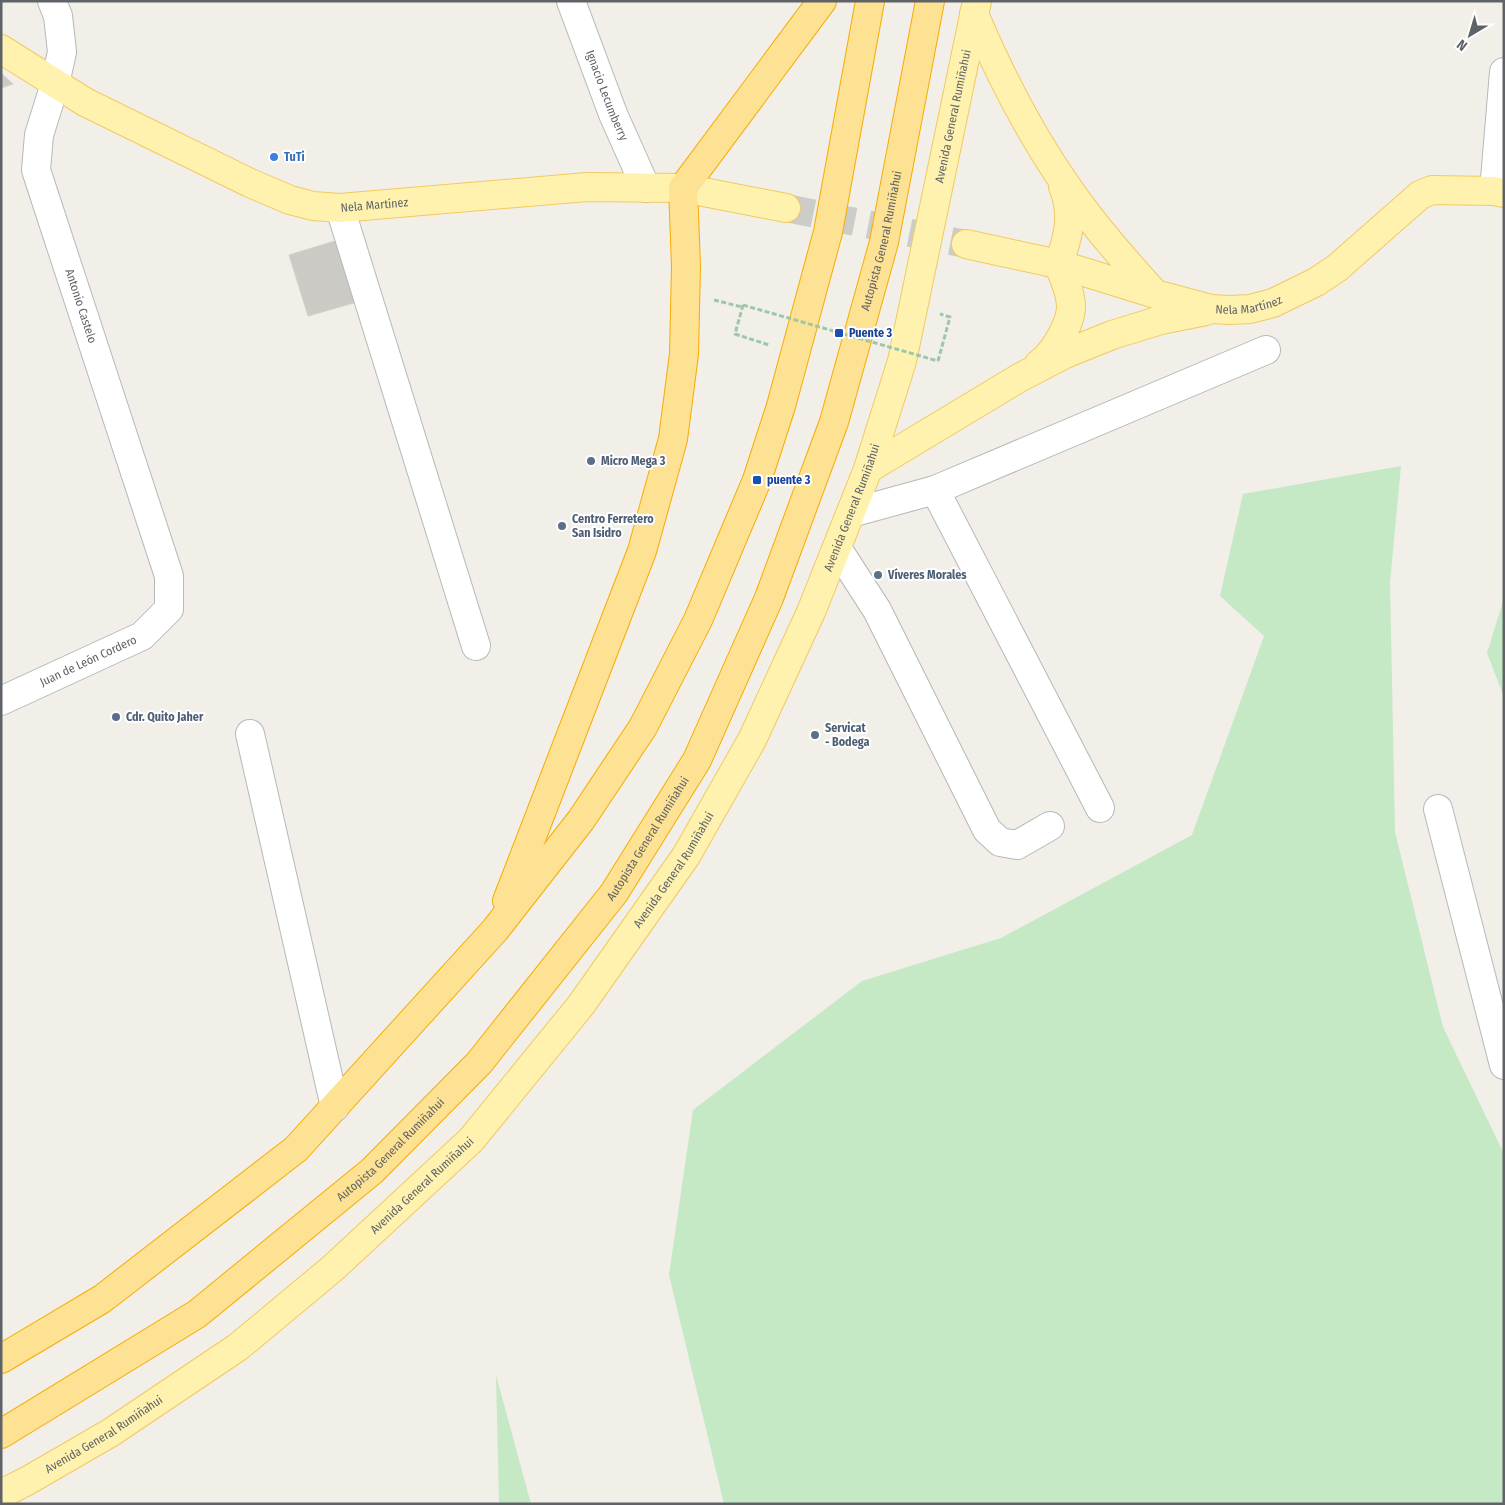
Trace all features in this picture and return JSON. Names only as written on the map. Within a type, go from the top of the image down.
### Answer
[{"type":"highway","points":[[496,930],[642,551],[673,439],[684,354],[686,266],[682,188],[822,1]]},
{"type":"highway","points":[[1,1359],[102,1299],[296,1149],[496,930],[581,820],[643,727],[698,620],[757,480],[781,406],[828,232],[870,1]]},
{"type":"highway","name":"Autopista General Rumiñahui","points":[[1,1434],[197,1314],[372,1170],[479,1063],[614,894],[697,760],[769,598],[834,422],[884,242],[930,1]]},
{"type":"main road","points":[[976,8],[992,55],[1011,95],[1056,171],[1086,214],[1155,294]]},
{"type":"main road","name":"Avenida General Rumiñahui","points":[[1,1494],[110,1433],[238,1348],[333,1268],[471,1140],[581,1005],[686,856],[752,740],[811,612],[868,469],[902,361],[976,8]]},
{"type":"main road","name":"Nela Martínez","points":[[1,48],[85,102],[274,193],[290,200],[314,206],[340,208],[587,187],[682,188],[786,208]]},
{"type":"main road","points":[[1019,378],[1046,359],[1061,337],[1071,308],[1067,286],[1058,264],[1066,244],[1070,224],[1069,200],[1056,171]]},
{"type":"main road","name":"Nela Martínez","points":[[966,244],[1058,264],[1211,310],[1250,309],[1273,303],[1316,282],[1337,268],[1420,195],[1432,190],[1499,192]]},
{"type":"main road","points":[[868,469],[1019,378],[1065,354],[1112,335],[1161,320],[1211,310]]},
{"type":"street","name":"Antonio Castelo","points":[[52,1],[58,16],[62,52],[55,84],[39,135],[36,170],[169,576],[169,609]]},
{"type":"street","name":"Ignacio Lecumberry","points":[[571,1],[613,114],[646,188]]},
{"type":"street","points":[[1499,192],[1504,72]]},
{"type":"street","points":[[340,208],[476,646]]},
{"type":"street","points":[[851,514],[935,490],[1266,350]]},
{"type":"street","points":[[935,490],[1100,808]]},
{"type":"street","points":[[837,548],[877,610],[987,830],[1000,842],[1016,845],[1050,826]]},
{"type":"street","name":"Juan de León Cordero","points":[[1,701],[142,636],[169,609]]},
{"type":"street","points":[[250,734],[335,1107]]},
{"type":"street","points":[[1438,809],[1504,1065]]},
{"type":"path","points":[[727,303],[742,308]]},
{"type":"path","points":[[795,353],[735,334],[743,305],[938,361],[950,317]]},
{"type":"green space","points":[[1401,466],[1390,582],[1395,832],[1443,1027],[1504,1154],[1504,1504],[724,1504],[669,1275],[693,1110],[862,981],[1001,938],[1192,835],[1264,636],[1220,596],[1243,494]]},
{"type":"green space","points":[[1504,598],[1504,697],[1487,653]]},
{"type":"green space","points":[[496,1375],[531,1504],[499,1504]]},
{"type":"building","points":[[1,73],[13,84],[1,88]]},
{"type":"building","points":[[338,240],[357,302],[308,316],[289,255]]},
{"type":"tunnel","points":[[786,208],[966,244]]},
{"type":"place","name":"TuTi","points":[[274,157]]},
{"type":"place","name":"Puente 3","points":[[839,333]]},
{"type":"place","name":"Micro Mega 3","points":[[591,461]]},
{"type":"place","name":"puente 3","points":[[757,480]]},
{"type":"place","name":"Centro Ferretero San Isidro","points":[[562,526]]},
{"type":"place","name":"Víveres Morales","points":[[878,575]]},
{"type":"place","name":"Cdr. Quito Jaher","points":[[116,717]]},
{"type":"place","name":"Servicat - Bodega","points":[[815,735]]}]
